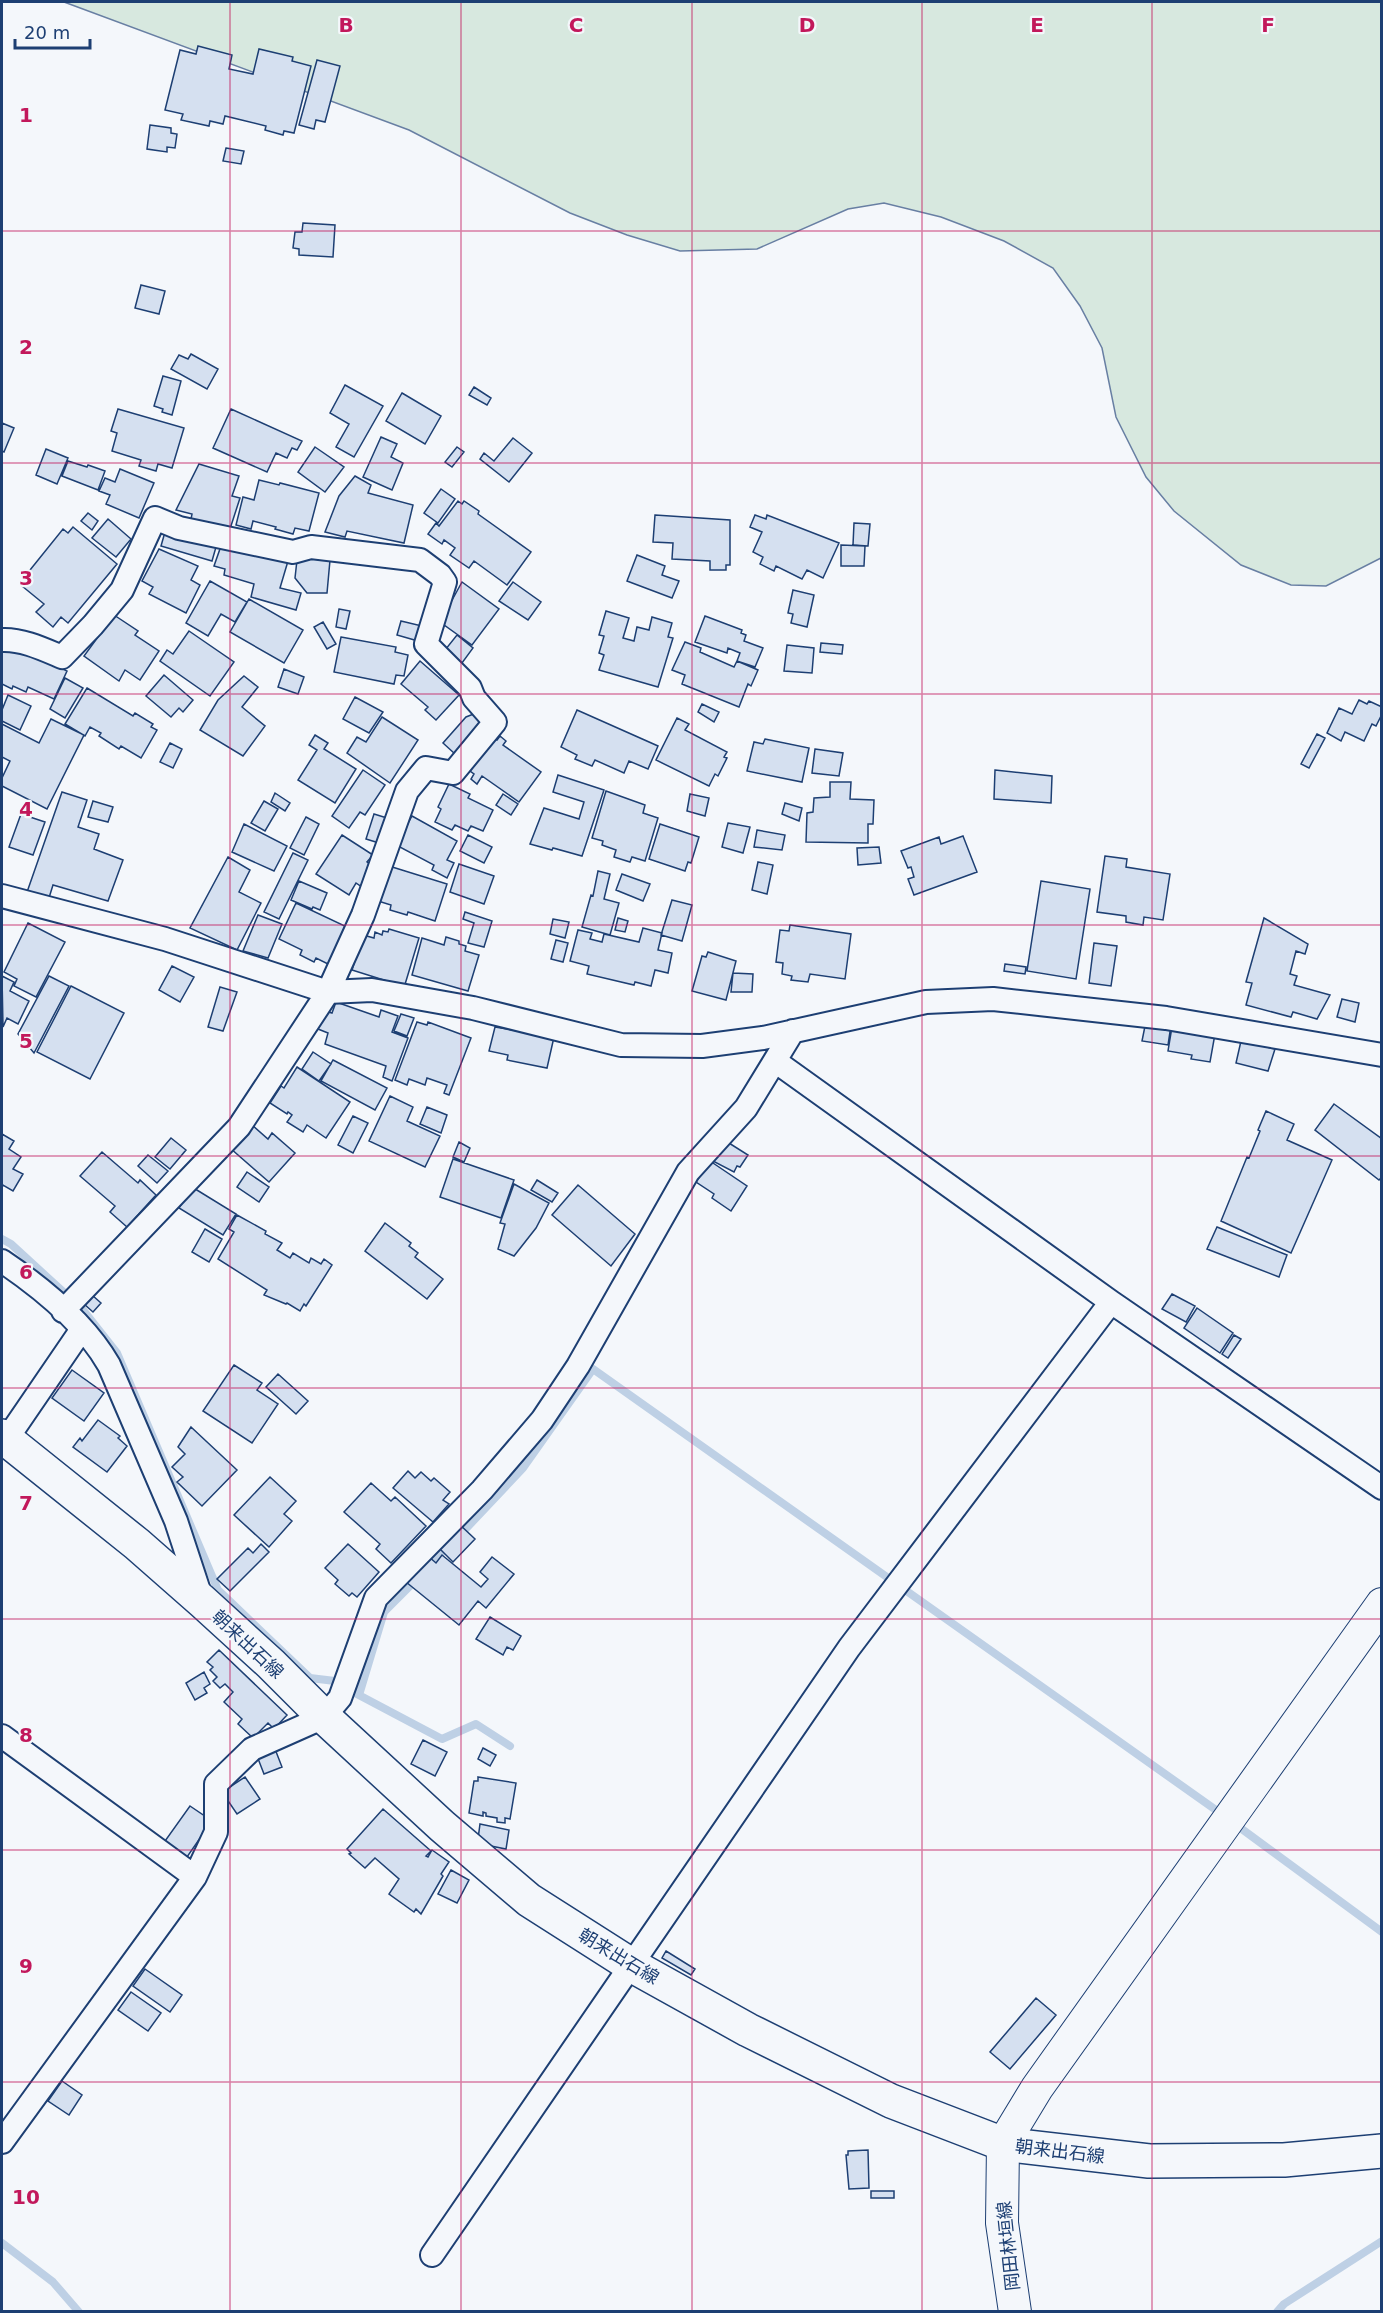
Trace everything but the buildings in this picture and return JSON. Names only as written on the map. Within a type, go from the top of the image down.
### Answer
[{"type":"main road","name":"朝来出石線","points":[[3,1441],[137,1544],[272,1664],[324,1717],[442,1826],[529,1900],[630,1965],[748,2031],[891,2101],[1003,2144],[1149,2161],[1284,2160],[1382,2151]]},
{"type":"street","points":[[2,640],[10,639],[29,644],[62,657],[122,590],[155,518],[179,528],[293,552],[311,547],[420,560],[446,582],[426,644],[470,688],[474,698],[495,722],[453,773],[426,768],[407,791],[363,915],[328,992],[239,1127],[63,1311]]},
{"type":"street","points":[[2,896],[165,939],[328,992],[372,990],[462,1006],[621,1045],[702,1046],[763,1038],[926,1002],[993,999],[1166,1018],[1382,1055]]},
{"type":"street","points":[[2,2142],[195,1877],[216,1832],[216,1784],[252,1749],[324,1717],[340,1698],[376,1598],[482,1490],[542,1420],[578,1366],[688,1172],[746,1108],[793,1032]]},
{"type":"street","points":[[775,1061],[1111,1302],[1382,1488]]},
{"type":"street","points":[[2,1261],[21,1274],[82,1329],[96,1343],[109,1365],[176,1521],[203,1602]]},
{"type":"street","points":[[432,2255],[849,1648],[1111,1302]]},
{"type":"street","points":[[3,1441],[82,1329]]},
{"type":"street","points":[[1003,2144],[1037,2088],[1382,1604]]},
{"type":"street","points":[[2,1736],[195,1877]]},
{"type":"street","name":"岡田林垣線","points":[[1003,2144],[1002,2223],[1015,2312]]},
{"type":"shaded area","points":[[64,2],[1381,2],[1381,558],[1326,586],[1291,585],[1241,565],[1174,511],[1146,477],[1116,417],[1102,348],[1080,306],[1053,268],[1004,241],[941,217],[884,203],[848,209],[757,249],[680,251],[627,235],[570,213],[409,130]]},
{"type":"waterway","points":[[2,1239],[11,1244],[83,1310],[117,1353],[218,1590],[310,1678],[335,1681],[342,1685]]},
{"type":"waterway","points":[[459,1536],[523,1468],[593,1369],[1223,1815]]},
{"type":"waterway","points":[[427,1568],[448,1546]]},
{"type":"waterway","points":[[359,1695],[384,1612],[417,1579]]},
{"type":"waterway","points":[[355,1693],[442,1739],[476,1724],[510,1746]]},
{"type":"waterway","points":[[1235,1824],[1382,1932]]},
{"type":"waterway","points":[[1277,2312],[1284,2304],[1382,2241]]},
{"type":"waterway","points":[[2,2243],[53,2282],[79,2312]]}]
